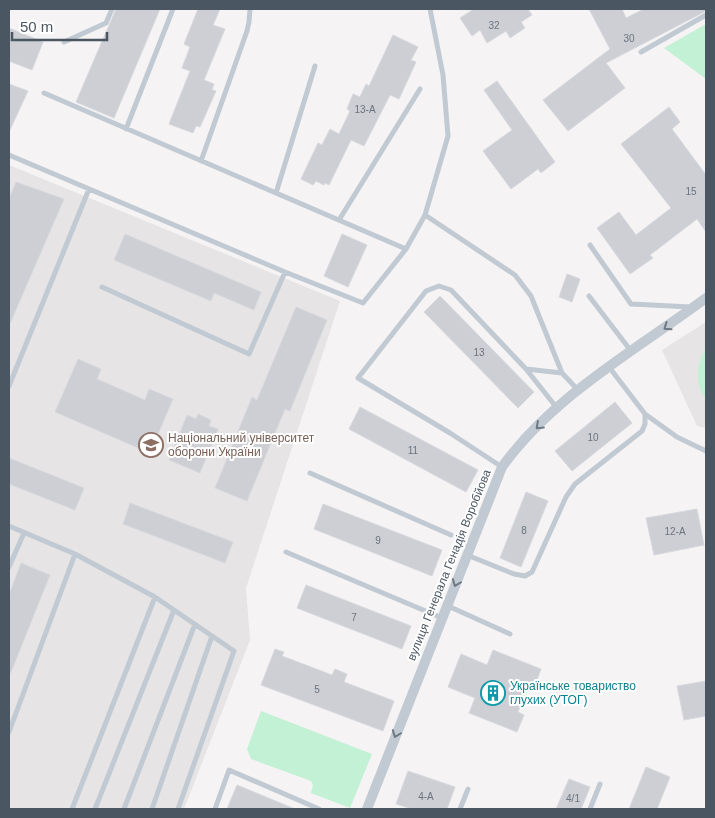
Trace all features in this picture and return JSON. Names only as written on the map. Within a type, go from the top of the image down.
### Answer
[{"type":"street","name":"вулиця Генерала Генадія Воробйова","points":[[371,808],[442,618],[502,467],[517,447],[578,391],[706,298]]},
{"type":"lane","points":[[64,42],[106,23],[112,9]]},
{"type":"lane","points":[[126,129],[174,9]]},
{"type":"lane","points":[[201,161],[247,31],[250,9]]},
{"type":"lane","points":[[9,154],[285,272],[363,303],[406,249],[425,215],[448,136],[443,75],[430,9]]},
{"type":"lane","points":[[641,52],[706,15]]},
{"type":"lane","points":[[276,193],[315,66]]},
{"type":"lane","points":[[339,220],[420,89]]},
{"type":"lane","points":[[44,93],[406,249]]},
{"type":"lane","points":[[9,386],[89,189]]},
{"type":"lane","points":[[425,215],[516,275],[531,296],[562,373],[578,391]]},
{"type":"lane","points":[[590,245],[631,304],[694,307]]},
{"type":"lane","points":[[102,287],[249,354],[285,272]]},
{"type":"lane","points":[[502,467],[450,433],[358,378],[426,291],[439,286],[451,290],[526,369],[557,409]]},
{"type":"lane","points":[[589,296],[631,352]]},
{"type":"lane","points":[[609,367],[645,414],[677,436],[706,451]]},
{"type":"lane","points":[[526,369],[562,373]]},
{"type":"lane","points":[[467,555],[514,574],[525,576],[532,572],[566,496],[574,484],[642,431],[646,424],[645,414]]},
{"type":"lane","points":[[310,472],[451,535]]},
{"type":"lane","points":[[9,526],[74,554],[155,597],[234,651],[178,809]]},
{"type":"lane","points":[[9,567],[24,533]]},
{"type":"lane","points":[[286,552],[442,618]]},
{"type":"lane","points":[[9,732],[74,554]]},
{"type":"lane","points":[[72,809],[155,597]]},
{"type":"lane","points":[[447,606],[510,634]]},
{"type":"lane","points":[[95,809],[174,610]]},
{"type":"lane","points":[[124,809],[195,624]]},
{"type":"lane","points":[[152,809],[212,636]]},
{"type":"lane","points":[[215,809],[229,770],[319,809]]},
{"type":"lane","points":[[590,809],[600,784]]},
{"type":"lane","points":[[460,809],[468,789]]},
{"type":"shaded area","name":"Національний університет оборони України","points":[[9,165],[340,301],[246,588],[250,640],[184,809],[9,809]]},
{"type":"shaded area","points":[[706,322],[706,428],[697,426],[662,350]]},
{"type":"green space","points":[[706,24],[706,79],[664,48]]},
{"type":"green space","points":[[706,349],[706,398],[698,380],[698,367]]},
{"type":"green space","points":[[261,711],[372,754],[350,808],[311,793],[313,785],[311,781],[251,759],[247,749]]},
{"type":"building","points":[[116,9],[160,9],[114,118],[76,102]]},
{"type":"building","points":[[198,9],[220,9],[213,25],[225,29],[204,80],[214,84],[212,90],[216,91],[200,127],[196,126],[193,133],[169,124],[190,71],[182,68],[190,47],[184,44]]},
{"type":"building","points":[[474,9],[528,9],[532,15],[521,22],[525,28],[510,38],[506,31],[487,43],[480,30],[472,36],[460,18]]},
{"type":"building","points":[[589,9],[622,9],[626,18],[644,9],[706,9],[706,11],[606,63],[625,88],[568,131],[543,100],[610,49]]},
{"type":"building","points":[[9,28],[43,42],[32,70],[9,61]]},
{"type":"building","points":[[393,35],[418,47],[411,60],[416,62],[399,99],[390,95],[364,146],[351,140],[329,185],[316,181],[313,185],[301,179],[318,143],[322,145],[330,129],[339,134],[350,111],[347,109],[353,94],[360,97],[366,84],[369,86]]},
{"type":"building","points":[[497,81],[555,162],[541,173],[538,169],[511,189],[483,151],[512,130],[484,90]]},
{"type":"building","points":[[9,84],[28,91],[9,132]]},
{"type":"building","points":[[669,107],[680,122],[672,129],[706,175],[706,232],[697,219],[650,255],[653,258],[630,274],[597,228],[619,212],[636,235],[671,208],[621,144]]},
{"type":"building","points":[[16,182],[64,199],[9,326],[9,199]]},
{"type":"building","points":[[125,234],[261,292],[254,310],[214,293],[211,301],[114,260]]},
{"type":"building","points":[[342,234],[367,245],[348,287],[324,276]]},
{"type":"building","points":[[567,274],[580,279],[572,302],[559,297]]},
{"type":"building","points":[[440,296],[534,392],[518,408],[424,312]]},
{"type":"building","points":[[296,307],[327,320],[290,411],[285,409],[247,501],[215,488],[252,397],[257,400]]},
{"type":"building","points":[[78,359],[101,369],[97,379],[145,400],[149,389],[173,399],[150,453],[55,412]]},
{"type":"building","points":[[615,402],[632,423],[572,471],[555,451]]},
{"type":"building","points":[[360,407],[478,470],[466,492],[349,429]]},
{"type":"building","points":[[198,414],[211,420],[209,426],[218,429],[200,473],[169,460],[187,415],[196,419]]},
{"type":"building","points":[[9,458],[84,488],[75,510],[9,484]]},
{"type":"building","points":[[526,492],[548,501],[521,567],[500,558]]},
{"type":"building","points":[[130,503],[233,542],[225,563],[123,524]]},
{"type":"building","points":[[323,504],[442,550],[432,576],[314,529]]},
{"type":"building","points":[[697,509],[704,545],[654,555],[646,518]]},
{"type":"building","points":[[21,563],[50,575],[9,677],[9,595]]},
{"type":"building","points":[[306,585],[411,626],[402,649],[297,608]]},
{"type":"building","points":[[275,649],[284,652],[282,656],[332,675],[335,669],[347,674],[344,682],[394,701],[383,731],[261,685]]},
{"type":"building","name":"Українське товариство глухих (УТОГ)","points":[[493,650],[541,669],[535,685],[530,683],[518,712],[524,715],[517,732],[469,713],[475,698],[448,687],[461,654],[487,665]]},
{"type":"building","points":[[706,681],[706,716],[684,720],[677,686]]},
{"type":"building","points":[[646,767],[670,777],[657,809],[629,809]]},
{"type":"building","points":[[408,771],[455,787],[447,809],[412,809],[396,804]]},
{"type":"building","points":[[569,779],[590,787],[581,809],[556,809]]},
{"type":"building","points":[[237,785],[295,809],[227,809]]},
{"type":"place","name":"Національний університет оборони України","points":[[151,445]]},
{"type":"place","name":"Українське товариство глухих (УТОГ)","points":[[493,693]]}]
